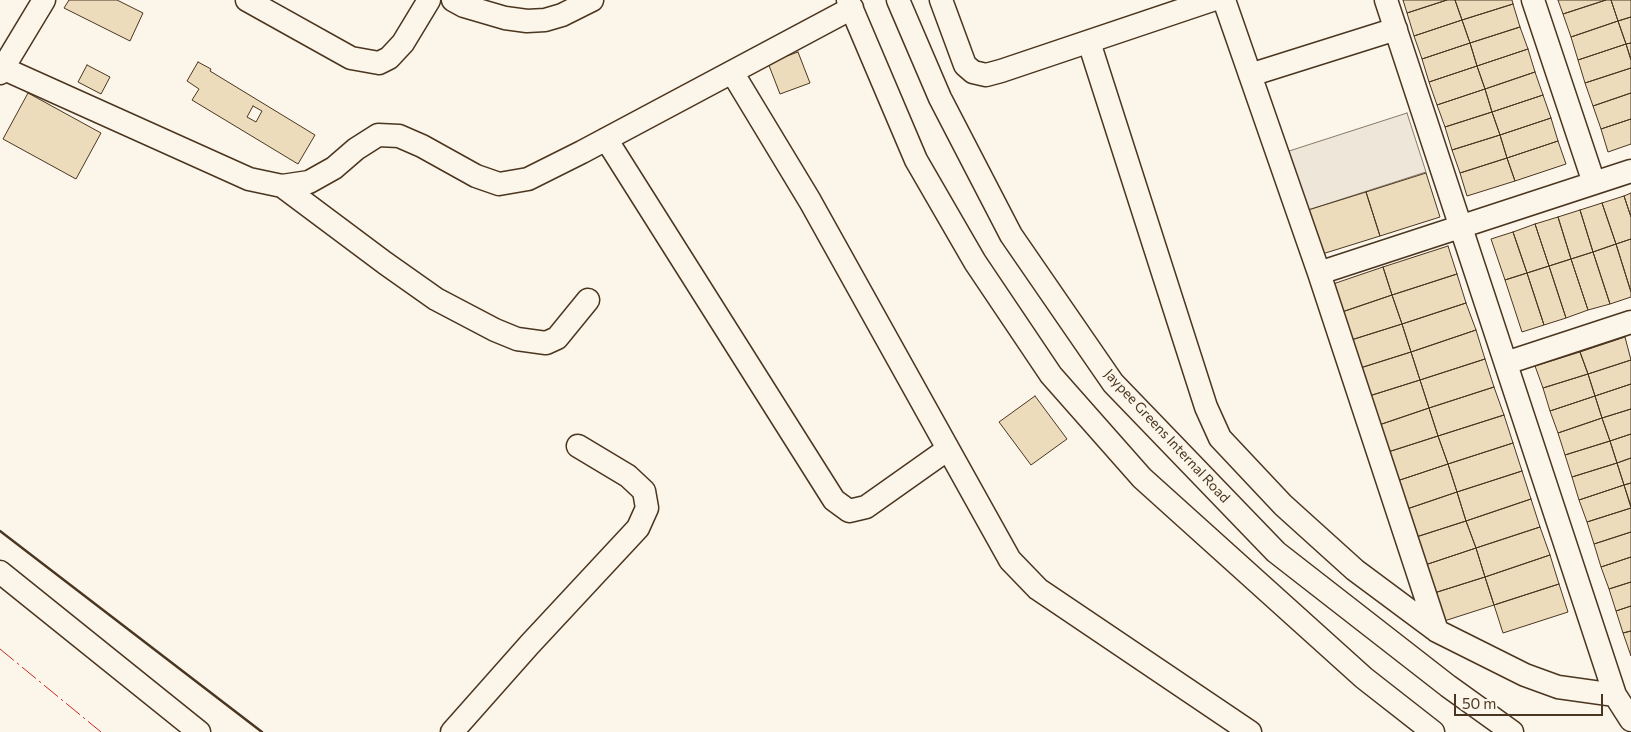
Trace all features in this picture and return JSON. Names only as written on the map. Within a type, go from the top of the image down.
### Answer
[{"type":"street","points":[[44,0],[1,69],[249,179],[282,186],[309,182],[334,168],[356,149],[378,135],[400,136],[476,176],[499,184],[528,179],[732,72],[850,4],[916,160],[975,262],[1050,375],[1142,478],[1364,678],[1433,732]]},
{"type":"street","points":[[247,0],[351,58],[364,62],[379,63],[389,58],[403,42],[429,0]]},
{"type":"street","points":[[453,0],[464,6],[505,18],[527,22],[545,20],[562,15],[592,0]]},
{"type":"street","name":"Jaypee Greens Internal Road","points":[[898,0],[940,98],[1011,234],[1113,383],[1276,552],[1448,686],[1512,732]]},
{"type":"street","points":[[941,0],[965,65],[973,72],[986,75],[1001,72],[1212,0]]},
{"type":"street","points":[[1224,0],[1319,273],[1437,631]]},
{"type":"street","points":[[1386,0],[1615,695],[1631,720]]},
{"type":"street","points":[[1533,0],[1594,183]]},
{"type":"street","points":[[1250,75],[1396,29]]},
{"type":"street","points":[[1089,42],[1206,407],[1220,438],[1283,505],[1355,570],[1437,631],[1525,675],[1558,687],[1615,695]]},
{"type":"street","points":[[732,72],[810,201],[1010,560],[1038,589],[1250,732]]},
{"type":"street","points":[[606,139],[834,500],[849,511],[866,507],[948,448]]},
{"type":"street","points":[[1319,273],[1631,171]]},
{"type":"street","points":[[282,186],[436,299],[495,330],[517,339],[546,343],[557,338],[588,300]]},
{"type":"street","points":[[1506,363],[1631,322]]},
{"type":"street","points":[[452,732],[530,644],[638,528],[647,508],[644,491],[628,476],[578,446]]},
{"type":"street","points":[[0,572],[200,732]]},
{"type":"shaded area","points":[[1407,113],[1426,172],[1305,211],[1286,152]]},
{"type":"building","points":[[69,0],[117,0],[143,13],[130,41],[64,8]]},
{"type":"building","points":[[1403,0],[1447,0],[1407,13]]},
{"type":"building","points":[[1447,0],[1455,0],[1462,20],[1414,36],[1407,13]]},
{"type":"building","points":[[1455,0],[1512,0],[1513,4],[1462,20]]},
{"type":"building","points":[[1558,0],[1606,0],[1563,14]]},
{"type":"building","points":[[1611,0],[1618,21],[1571,37],[1563,14]]},
{"type":"building","points":[[1611,0],[1631,0],[1631,17],[1618,21]]},
{"type":"building","points":[[1513,4],[1520,27],[1470,43],[1462,20]]},
{"type":"building","points":[[1631,17],[1631,43],[1626,44],[1618,21]]},
{"type":"building","points":[[1462,20],[1470,43],[1422,59],[1414,36]]},
{"type":"building","points":[[1618,21],[1626,44],[1578,60],[1571,37]]},
{"type":"building","points":[[1520,27],[1528,49],[1477,66],[1470,43]]},
{"type":"building","points":[[1470,43],[1477,66],[1429,82],[1422,59]]},
{"type":"building","points":[[1631,43],[1631,60],[1626,44]]},
{"type":"building","points":[[1626,44],[1631,60],[1631,68],[1585,83],[1578,60]]},
{"type":"building","points":[[1528,49],[1535,72],[1485,89],[1477,66]]},
{"type":"building","points":[[798,52],[810,83],[780,94],[768,63]]},
{"type":"building","points":[[198,62],[315,135],[298,164],[192,100],[199,89],[187,81]],"holes":[[[253,106],[262,111],[256,122],[247,117]]]},
{"type":"building","points":[[87,65],[110,77],[101,94],[78,82]]},
{"type":"building","points":[[1477,66],[1485,89],[1437,105],[1429,82]]},
{"type":"building","points":[[1631,68],[1631,93],[1593,106],[1585,83]]},
{"type":"building","points":[[1535,72],[1543,95],[1492,112],[1485,89]]},
{"type":"building","points":[[1485,89],[1492,112],[1445,127],[1437,105]]},
{"type":"building","points":[[28,93],[101,133],[76,179],[3,139]]},
{"type":"building","points":[[1631,93],[1631,119],[1601,129],[1593,106]]},
{"type":"building","points":[[1543,95],[1551,118],[1500,135],[1492,112]]},
{"type":"building","points":[[1492,112],[1500,135],[1452,150],[1445,127]]},
{"type":"building","points":[[1551,118],[1558,141],[1507,158],[1500,135]]},
{"type":"building","points":[[1631,119],[1631,144],[1608,152],[1601,129]]},
{"type":"building","points":[[1500,135],[1507,158],[1460,173],[1452,150]]},
{"type":"building","points":[[1558,141],[1566,164],[1515,181],[1507,158]]},
{"type":"building","points":[[1507,158],[1515,181],[1467,196],[1460,173]]},
{"type":"building","points":[[1426,173],[1440,217],[1380,236],[1366,192]]},
{"type":"building","points":[[1366,192],[1380,236],[1319,255],[1305,211]]},
{"type":"building","points":[[1631,193],[1631,217],[1624,196]]},
{"type":"building","points":[[1624,196],[1631,217],[1631,239],[1616,244],[1602,203]]},
{"type":"building","points":[[1602,203],[1616,244],[1593,252],[1580,210]]},
{"type":"building","points":[[1580,210],[1593,252],[1571,259],[1558,217]]},
{"type":"building","points":[[1558,217],[1571,259],[1549,266],[1535,224]]},
{"type":"building","points":[[1535,224],[1549,266],[1527,273],[1513,232]]},
{"type":"building","points":[[1513,232],[1527,273],[1505,280],[1491,239]]},
{"type":"building","points":[[1631,239],[1631,292],[1616,244]]},
{"type":"building","points":[[1616,244],[1631,297],[1610,304],[1593,252]]},
{"type":"building","points":[[1448,246],[1457,274],[1392,295],[1383,267]]},
{"type":"building","points":[[1593,252],[1610,304],[1588,310],[1571,259]]},
{"type":"building","points":[[1571,259],[1588,310],[1566,318],[1549,266]]},
{"type":"building","points":[[1549,266],[1566,318],[1544,325],[1527,273]]},
{"type":"building","points":[[1383,267],[1392,295],[1339,313],[1330,285]]},
{"type":"building","points":[[1527,273],[1544,325],[1522,332],[1505,280]]},
{"type":"building","points":[[1457,274],[1466,303],[1402,324],[1392,295]]},
{"type":"building","points":[[1392,295],[1402,324],[1348,341],[1339,313]]},
{"type":"building","points":[[1466,303],[1476,330],[1411,352],[1402,324]]},
{"type":"building","points":[[1402,324],[1411,352],[1357,369],[1348,341]]},
{"type":"building","points":[[1476,330],[1485,359],[1420,380],[1411,352]]},
{"type":"building","points":[[1625,337],[1631,360],[1588,374],[1580,352]]},
{"type":"building","points":[[1411,352],[1420,380],[1366,397],[1357,369]]},
{"type":"building","points":[[1580,352],[1588,374],[1543,388],[1535,366]]},
{"type":"building","points":[[1485,359],[1494,387],[1429,408],[1420,380]]},
{"type":"building","points":[[1631,360],[1631,384],[1595,396],[1588,374]]},
{"type":"building","points":[[1588,374],[1595,396],[1550,411],[1543,388]]},
{"type":"building","points":[[1420,380],[1429,408],[1376,426],[1366,397]]},
{"type":"building","points":[[1631,384],[1631,409],[1602,418],[1595,396]]},
{"type":"building","points":[[1494,387],[1504,415],[1438,436],[1429,408]]},
{"type":"building","points":[[1035,396],[1067,439],[1031,465],[999,422]]},
{"type":"building","points":[[1595,396],[1602,418],[1558,433],[1550,411]]},
{"type":"building","points":[[1429,408],[1438,436],[1385,453],[1376,426]]},
{"type":"building","points":[[1631,409],[1631,434],[1610,441],[1602,418]]},
{"type":"building","points":[[1504,415],[1513,443],[1448,464],[1438,436]]},
{"type":"building","points":[[1602,418],[1610,441],[1565,455],[1558,433]]},
{"type":"building","points":[[1631,434],[1631,458],[1617,463],[1610,441]]},
{"type":"building","points":[[1438,436],[1448,464],[1394,482],[1385,453]]},
{"type":"building","points":[[1610,441],[1617,463],[1572,477],[1565,455]]},
{"type":"building","points":[[1513,443],[1522,471],[1457,492],[1448,464]]},
{"type":"building","points":[[1631,458],[1631,483],[1624,485],[1617,463]]},
{"type":"building","points":[[1617,463],[1624,485],[1579,500],[1572,477]]},
{"type":"building","points":[[1448,464],[1457,492],[1404,510],[1394,482]]},
{"type":"building","points":[[1522,471],[1531,499],[1466,521],[1457,492]]},
{"type":"building","points":[[1631,483],[1631,506],[1624,485]]},
{"type":"building","points":[[1624,485],[1631,508],[1587,522],[1579,500]]},
{"type":"building","points":[[1457,492],[1466,521],[1413,538],[1404,510]]},
{"type":"building","points":[[1531,499],[1540,527],[1476,548],[1466,521]]},
{"type":"building","points":[[1631,508],[1631,532],[1594,544],[1587,522]]},
{"type":"building","points":[[1466,521],[1476,548],[1422,566],[1413,538]]},
{"type":"building","points":[[1540,527],[1550,555],[1485,577],[1476,548]]},
{"type":"building","points":[[1631,532],[1631,557],[1601,567],[1594,544]]},
{"type":"building","points":[[1476,548],[1485,577],[1431,594],[1422,566]]},
{"type":"building","points":[[1550,555],[1559,584],[1494,605],[1485,577]]},
{"type":"building","points":[[1631,557],[1631,582],[1609,589],[1601,567]]},
{"type":"building","points":[[1485,577],[1494,605],[1441,622],[1431,594]]},
{"type":"building","points":[[1631,582],[1631,606],[1616,611],[1609,589]]},
{"type":"building","points":[[1559,584],[1568,612],[1503,633],[1494,605]]},
{"type":"building","points":[[1631,606],[1631,631],[1623,633],[1616,611]]},
{"type":"building","points":[[1631,631],[1631,656],[1623,633]]},
{"type":"wall","points":[[0,531],[262,732]]},
{"type":"power","points":[[0,649],[101,732]]}]
